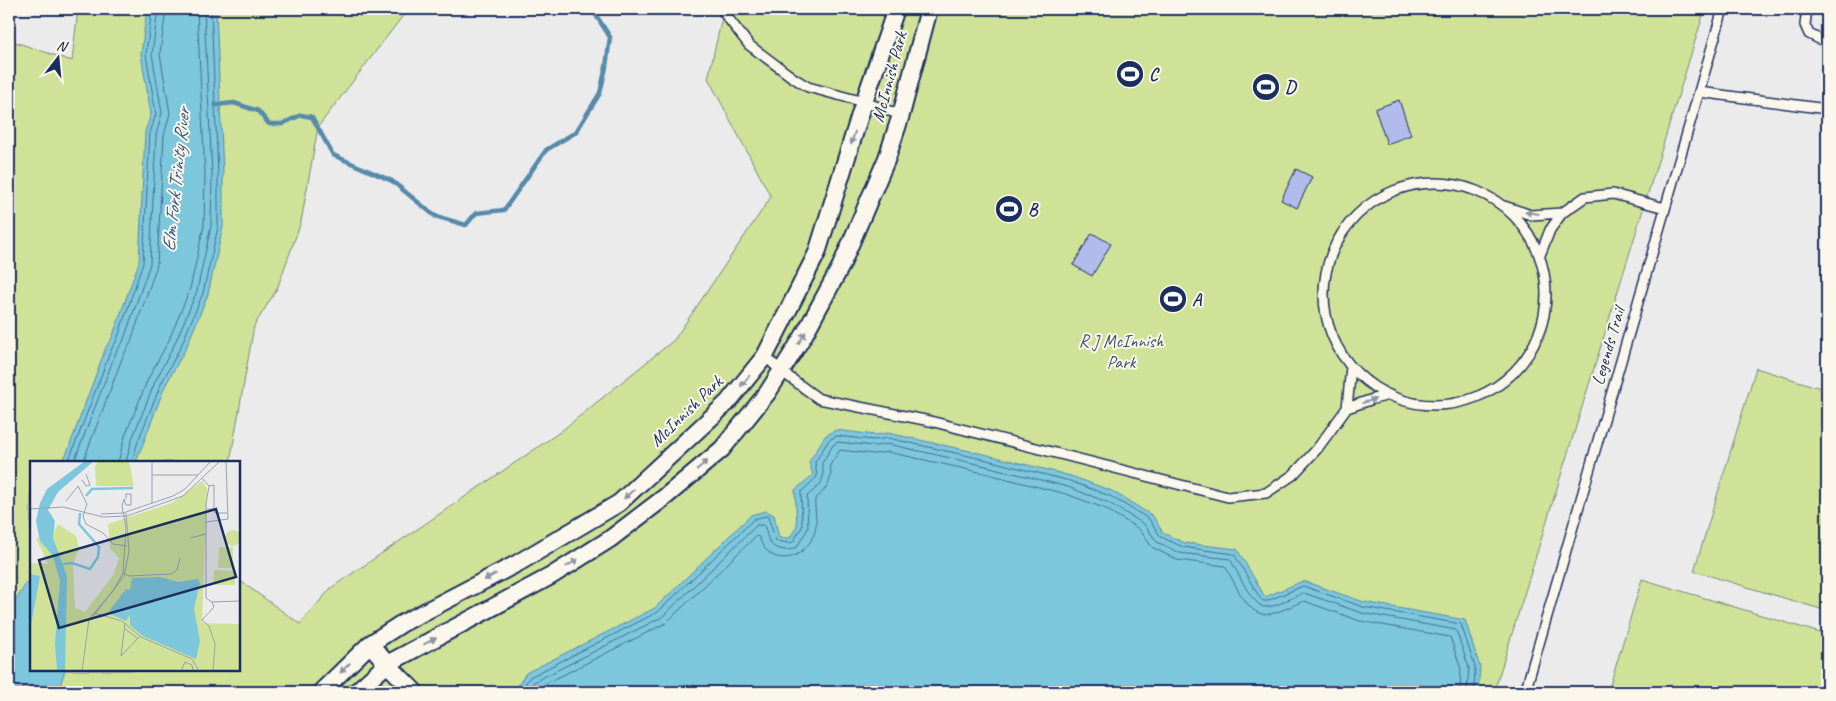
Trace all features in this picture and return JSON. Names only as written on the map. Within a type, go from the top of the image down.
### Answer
[{"type":"street","name":"McInnish Park","points":[[321,692],[370,644],[401,624],[518,563],[619,503],[728,402],[765,356],[817,252],[864,102],[896,9]]},
{"type":"street","name":"McInnish Park","points":[[356,692],[387,664],[551,576],[610,539],[665,497],[722,449],[768,392],[804,335],[841,266],[887,158],[901,114],[929,9]]},
{"type":"street","points":[[370,644],[415,692]]},
{"type":"lane","points":[[721,9],[749,45],[808,87],[901,114]]},
{"type":"lane","name":"Legends Trail","points":[[1525,692],[1723,9]]},
{"type":"lane","points":[[1807,9],[1805,25],[1809,34],[1827,43]]},
{"type":"lane","points":[[1698,92],[1827,109]]},
{"type":"lane","points":[[1502,205],[1525,228],[1540,255],[1546,286],[1544,317],[1533,346],[1517,369],[1496,387],[1472,399],[1444,404],[1417,403],[1390,396],[1369,383],[1351,367],[1335,344],[1326,318],[1323,290],[1327,263],[1338,237],[1358,213],[1383,195],[1413,184],[1444,183],[1475,190],[1502,205],[1531,215],[1562,214]]},
{"type":"lane","points":[[1540,255],[1550,230],[1562,214],[1585,197],[1613,194],[1665,208]]},
{"type":"lane","points":[[765,356],[781,371],[819,399],[930,421],[1228,497],[1266,493],[1293,475],[1317,449],[1347,408],[1351,367]]},
{"type":"lane","points":[[1347,408],[1372,399],[1390,396]]},
{"type":"green space","name":"R J McInnish Park","points":[[78,9],[408,9],[318,127],[301,222],[277,289],[254,326],[230,461],[30,461],[30,671],[240,671],[240,581],[300,624],[331,588],[560,432],[674,340],[771,197],[708,78],[724,9],[1705,9],[1494,692],[9,692],[9,40],[72,61]]},
{"type":"green space","points":[[1756,368],[1827,390],[1827,611],[1694,571]]},
{"type":"green space","points":[[1642,579],[1827,635],[1827,692],[1608,692]]},
{"type":"water","name":"Elm Fork Trinity River","points":[[147,9],[216,9],[223,174],[223,227],[208,294],[186,348],[165,386],[136,461],[62,461],[67,453],[106,347],[112,338],[139,262],[145,132],[151,114],[141,54]]},
{"type":"water","points":[[836,430],[875,435],[888,433],[988,455],[1071,476],[1112,491],[1153,516],[1163,533],[1185,543],[1237,549],[1265,597],[1303,581],[1364,602],[1465,620],[1480,667],[1478,692],[514,692],[526,673],[655,608],[751,515],[766,511],[774,515],[779,538],[790,538],[797,526],[795,490],[813,475],[809,462],[825,436]]},
{"type":"water","points":[[30,578],[30,671],[65,671],[58,692],[9,692],[9,613]]},
{"type":"building","points":[[1399,100],[1411,135],[1387,144],[1375,109]]},
{"type":"building","points":[[1296,169],[1312,177],[1297,208],[1281,200]]},
{"type":"building","points":[[1092,233],[1111,244],[1092,276],[1073,265]]},
{"type":"waterway","points":[[216,105],[234,103],[258,111],[269,124],[282,124],[301,115],[312,117],[333,155],[392,181],[435,216],[466,225],[476,213],[504,210],[546,150],[576,132],[600,93],[610,37],[592,9]]},
{"type":"place","name":"C","points":[[1130,74]]},
{"type":"place","name":"D","points":[[1266,87]]},
{"type":"place","name":"B","points":[[1009,209]]},
{"type":"place","name":"A","points":[[1173,299]]}]
